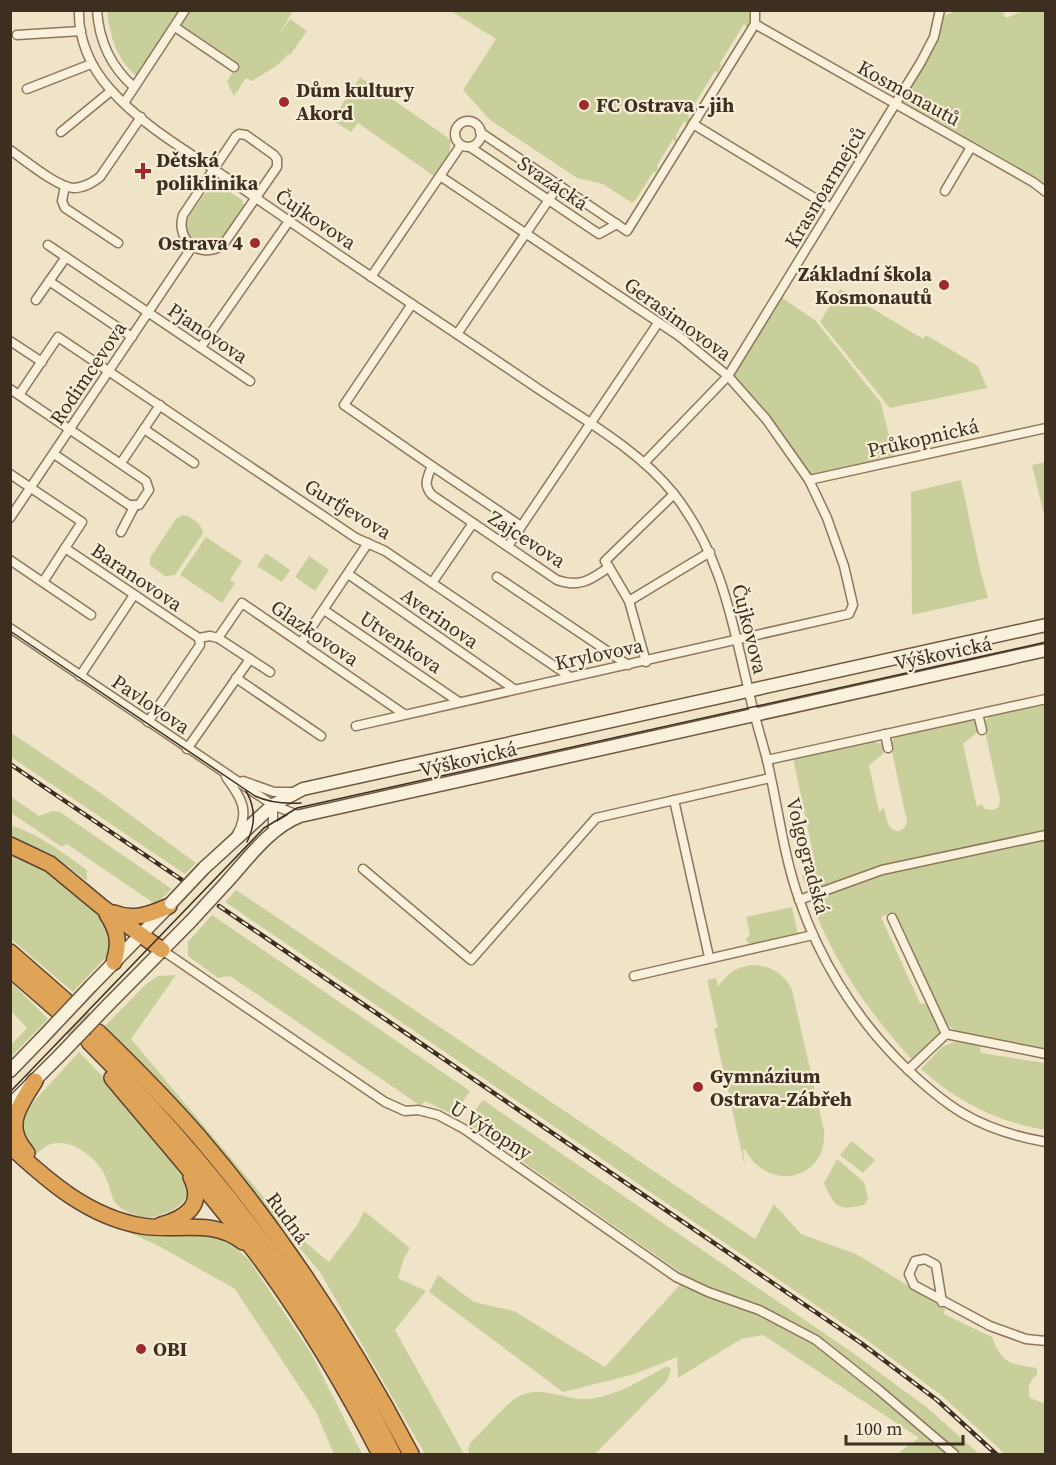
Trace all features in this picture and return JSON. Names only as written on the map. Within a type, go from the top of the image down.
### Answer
[{"type":"highway","points":[[10,845],[50,864],[102,907],[162,950]]},
{"type":"highway","points":[[102,907],[118,915],[130,917],[150,914],[170,905]]},
{"type":"highway","points":[[102,907],[114,924],[118,935],[114,962]]},
{"type":"highway","points":[[10,952],[61,1006],[10,969]]},
{"type":"highway","points":[[91,1040],[259,1257],[310,1332],[380,1455]]},
{"type":"highway","name":"Rudná","points":[[91,1040],[189,1148],[238,1209],[326,1336],[393,1455]]},
{"type":"highway","name":"Rudná","points":[[91,1040],[147,1080],[199,1138],[283,1245],[348,1342],[411,1455]]},
{"type":"highway","points":[[34,1081],[17,1110],[15,1125],[19,1143],[34,1164]]},
{"type":"highway","points":[[10,1146],[34,1164],[70,1197],[109,1216],[132,1224],[153,1227],[219,1229],[235,1236],[259,1257]]},
{"type":"highway","points":[[10,1156],[34,1164]]},
{"type":"highway","points":[[153,1227],[182,1217],[194,1203],[195,1185],[181,1158]]},
{"type":"highway","points":[[335,1373],[372,1455]]},
{"type":"street","name":"Čujkovova","points":[[78,10],[81,31],[91,64],[111,91],[141,117],[289,221],[590,424],[644,463],[674,494],[710,552],[723,584],[739,640],[754,714]]},
{"type":"street","points":[[97,10],[104,48],[116,67],[134,87]]},
{"type":"street","points":[[124,103],[184,10]]},
{"type":"street","points":[[755,10],[755,24]]},
{"type":"street","name":"Krasnoarmejců","points":[[644,463],[728,376],[934,37],[940,10]]},
{"type":"street","name":"Kosmonautů","points":[[755,24],[1033,182],[1046,192]]},
{"type":"street","name":"Svazácká","points":[[480,132],[627,231],[755,24]]},
{"type":"street","points":[[175,27],[234,68]]},
{"type":"street","points":[[17,35],[81,31]]},
{"type":"street","points":[[27,89],[91,64]]},
{"type":"street","points":[[61,132],[111,91]]},
{"type":"street","points":[[10,150],[65,186],[83,187],[100,177],[141,117]]},
{"type":"street","points":[[371,277],[440,176],[466,146],[479,141],[480,132],[474,123],[462,123],[457,127],[457,140],[466,146]]},
{"type":"street","points":[[693,124],[831,208]]},
{"type":"street","points":[[239,134],[246,135],[277,159],[277,167],[256,198],[223,245],[206,251],[192,247],[183,233],[182,220],[213,169],[239,134]]},
{"type":"street","name":"Svazácká","points":[[466,146],[599,234],[617,224]]},
{"type":"street","points":[[945,192],[971,147]]},
{"type":"street","name":"Gerasimovova","points":[[440,176],[658,323],[708,358],[728,376],[766,419],[808,480],[827,519],[844,566],[853,606],[849,614]]},
{"type":"street","points":[[457,334],[559,185]]},
{"type":"street","points":[[65,186],[62,201],[65,207],[118,243]]},
{"type":"street","points":[[201,347],[289,221]]},
{"type":"street","name":"Pjanovova","points":[[48,244],[250,381]]},
{"type":"street","name":"Rodimcevova","points":[[10,518],[192,247]]},
{"type":"street","points":[[36,300],[66,257]]},
{"type":"street","points":[[49,281],[132,337]]},
{"type":"street","name":"Zajcevova","points":[[412,304],[344,405],[521,526]]},
{"type":"street","points":[[508,546],[658,323]]},
{"type":"street","name":"Gurťjevova","points":[[42,362],[58,337],[356,538],[385,551],[569,676]]},
{"type":"street","points":[[10,341],[42,362],[19,395]]},
{"type":"street","points":[[10,389],[146,481],[149,490],[139,505],[129,505],[54,454]]},
{"type":"street","points":[[120,464],[160,405]]},
{"type":"street","name":"Průkopnická","points":[[808,480],[1046,428]]},
{"type":"street","points":[[144,429],[194,463]]},
{"type":"street","name":"Zajcevova","points":[[432,466],[425,481],[427,490],[557,580],[568,584],[580,584],[592,579],[607,564]]},
{"type":"street","points":[[10,474],[31,488]]},
{"type":"street","name":"Baranovova","points":[[31,488],[82,522],[65,548],[199,638]]},
{"type":"street","points":[[646,662],[629,601],[607,564],[674,494]]},
{"type":"street","points":[[121,532],[135,505]]},
{"type":"street","points":[[432,583],[473,523]]},
{"type":"street","points":[[302,643],[368,543]]},
{"type":"street","points":[[43,582],[65,548]]},
{"type":"street","points":[[629,601],[710,552]]},
{"type":"street","points":[[10,560],[91,615]]},
{"type":"street","name":"Averinova","points":[[348,574],[514,689]]},
{"type":"street","points":[[497,577],[628,665]]},
{"type":"street","points":[[80,676],[134,595]]},
{"type":"street","name":"Glazkovova","points":[[218,638],[242,603],[404,714]]},
{"type":"street","name":"Utvenkova","points":[[324,610],[459,702]]},
{"type":"street","name":"Krylovova","points":[[356,726],[569,676],[646,662],[849,614]]},
{"type":"street","name":"Výškovická","points":[[10,1071],[234,839],[273,805],[303,789],[1046,625]]},
{"type":"street","name":"Pavlovova","points":[[10,628],[273,805],[300,816]]},
{"type":"street","points":[[148,722],[200,645],[199,638],[210,636],[218,638],[270,672]]},
{"type":"street","name":"Výškovická","points":[[10,1105],[191,921],[273,833],[300,816],[1046,650]]},
{"type":"street","points":[[188,749],[250,659]]},
{"type":"street","points":[[236,678],[321,736]]},
{"type":"street","points":[[767,760],[1046,699]]},
{"type":"street","name":"Volgogradská","points":[[754,714],[767,760],[799,900],[813,935],[843,989],[863,1019],[928,1091],[967,1117],[1004,1134],[1046,1142]]},
{"type":"street","points":[[978,714],[982,730]]},
{"type":"street","points":[[885,734],[888,748]]},
{"type":"street","points":[[223,772],[274,792],[287,793],[303,789]]},
{"type":"street","points":[[223,772],[243,804],[241,828],[234,839]]},
{"type":"street","points":[[363,869],[471,960],[596,818],[770,778]]},
{"type":"street","points":[[674,800],[710,957]]},
{"type":"street","points":[[273,805],[273,833]]},
{"type":"street","points":[[799,900],[882,870],[1046,835]]},
{"type":"street","points":[[892,918],[946,1034]]},
{"type":"street","points":[[634,976],[813,935]]},
{"type":"street","name":"U Výtopny","points":[[162,950],[385,1102],[405,1111],[418,1110],[438,1115],[464,1129],[676,1277],[708,1292],[759,1310],[816,1340],[879,1390],[954,1455]]},
{"type":"street","points":[[946,1034],[1046,1054]]},
{"type":"street","points":[[908,1070],[946,1034]]},
{"type":"street","points":[[942,1302],[936,1265],[926,1259],[915,1261],[909,1275],[914,1286],[942,1302],[1006,1333],[1026,1339],[1046,1341]]},
{"type":"green space","name":"FC Ostrava - jih","points":[[455,10],[752,11],[750,26],[748,28],[744,24],[720,63],[721,66],[717,73],[715,71],[688,115],[691,122],[688,125],[684,121],[676,135],[677,144],[673,139],[657,166],[658,169],[655,173],[654,171],[632,203],[603,184],[577,178],[490,120],[463,90],[496,39],[454,13]]},
{"type":"green space","points":[[107,11],[293,11],[278,36],[290,19],[307,31],[290,55],[288,54],[276,66],[252,81],[246,78],[234,96],[227,82],[238,63],[178,22],[140,78],[120,57],[110,30]]},
{"type":"green space","points":[[956,11],[1002,11],[1006,18],[1023,11],[1045,11],[1045,192],[895,104],[921,62],[938,18]]},
{"type":"green space","points":[[360,77],[451,141],[449,153],[434,176],[358,123],[351,132],[332,120]]},
{"type":"green space","points":[[215,182],[242,200],[244,206],[222,238],[208,246],[190,238],[187,231],[187,219]]},
{"type":"green space","points":[[840,289],[923,339],[926,335],[978,366],[987,388],[890,408],[820,322]]},
{"type":"green space","points":[[778,295],[816,321],[881,403],[895,461],[809,480],[728,376]]},
{"type":"green space","points":[[1046,462],[1045,519],[1032,465]]},
{"type":"green space","points":[[961,480],[988,598],[912,615],[911,492]]},
{"type":"green space","points":[[182,515],[195,521],[203,533],[175,575],[165,576],[150,565],[150,558],[176,519]]},
{"type":"green space","points":[[206,537],[242,561],[230,580],[235,583],[222,603],[180,575]]},
{"type":"green space","points":[[266,553],[290,570],[282,582],[257,566]]},
{"type":"green space","points":[[309,556],[329,570],[315,591],[295,577]]},
{"type":"green space","points":[[1045,703],[1045,1050],[961,1034],[950,1027],[940,1015],[893,912],[881,917],[920,1003],[928,1004],[939,1030],[939,1035],[914,1062],[880,1022],[850,980],[825,935],[815,911],[806,886],[808,885],[805,884],[802,876],[815,863],[794,758],[871,741],[882,744],[883,754],[869,765],[879,812],[884,808],[890,827],[900,831],[907,822],[891,747],[894,737],[968,720],[976,722],[979,731],[963,744],[977,807],[981,804],[985,809],[993,810],[999,807],[1000,799],[984,727],[986,720],[992,714]]},
{"type":"green space","points":[[10,732],[99,792],[196,863],[185,874],[11,757]]},
{"type":"green space","points":[[10,796],[39,816],[52,811],[60,812],[172,889],[155,904],[67,844],[62,847],[11,813]]},
{"type":"green space","points":[[10,825],[41,839],[87,870],[87,881],[51,854],[11,836]]},
{"type":"green space","points":[[10,855],[45,869],[102,917],[112,940],[106,957],[73,992],[11,939]]},
{"type":"green space","points":[[236,890],[755,1239],[774,1204],[801,1234],[856,1254],[945,1308],[944,1314],[992,1337],[999,1353],[1008,1361],[1037,1368],[1037,1375],[1029,1385],[1029,1392],[1030,1398],[1043,1403],[1045,1398],[1045,1454],[1005,1454],[941,1395],[864,1338],[225,902]]},
{"type":"green space","points":[[792,907],[798,935],[752,945],[747,942],[746,939],[750,934],[746,917]]},
{"type":"green space","points":[[212,915],[470,1091],[454,1115],[425,1101],[421,1106],[230,976],[218,978],[188,956],[188,942]]},
{"type":"green space","points":[[756,965],[778,973],[792,990],[824,1130],[823,1147],[816,1161],[807,1170],[794,1175],[781,1176],[767,1172],[755,1163],[745,1149],[743,1150],[745,1167],[714,1029],[718,1028],[707,980],[716,978],[718,987],[734,971],[744,966]]},
{"type":"green space","points":[[176,975],[131,1039],[292,1231],[329,1262],[358,1224],[364,1211],[410,1248],[404,1258],[398,1278],[426,1291],[395,1330],[464,1454],[425,1454],[320,1272],[150,1071],[105,1026],[145,985],[158,976]]},
{"type":"green space","points":[[11,982],[48,1019],[11,1057],[11,1045],[27,1028],[11,1011]]},
{"type":"green space","points":[[954,1042],[979,1044],[981,1053],[1045,1063],[1045,1130],[1011,1122],[979,1109],[949,1091],[921,1069],[942,1047]]},
{"type":"green space","points":[[79,1052],[141,1118],[184,1175],[188,1187],[187,1194],[185,1200],[174,1209],[161,1215],[142,1218],[119,1207],[112,1197],[106,1178],[98,1164],[79,1148],[56,1143],[46,1146],[34,1156],[24,1144],[22,1127],[26,1110]]},
{"type":"green space","points":[[483,1100],[853,1353],[929,1409],[979,1454],[897,1454],[919,1438],[763,1335],[741,1339],[678,1378],[677,1357],[635,1374],[563,1392],[429,1292],[438,1275],[474,1302],[514,1311],[605,1367],[687,1277],[466,1122]]},
{"type":"green space","points":[[852,1141],[875,1160],[863,1173],[840,1155]]},
{"type":"green space","points":[[837,1159],[864,1182],[868,1199],[864,1205],[842,1207],[831,1197],[824,1183]]},
{"type":"green space","points":[[126,1231],[177,1236],[209,1235],[230,1243],[249,1260],[311,1353],[362,1454],[334,1454],[316,1412],[235,1289],[157,1245]]},
{"type":"green space","points":[[665,1367],[671,1369],[667,1381],[595,1454],[470,1454],[468,1450],[470,1443],[499,1413],[516,1398],[525,1394],[543,1392],[579,1399],[599,1397],[628,1387]]},
{"type":"tunnel","points":[[66,1001],[98,1032]]},
{"type":"tunnel","points":[[57,1010],[86,1045]]},
{"type":"tram line","points":[[10,631],[255,796],[277,802],[301,803]]},
{"type":"tram line","points":[[10,1092],[264,828],[297,808],[1046,642]]},
{"type":"tram line","points":[[246,791],[254,816],[247,842]]},
{"type":"railway","points":[[10,764],[182,880]]},
{"type":"railway","points":[[219,906],[861,1343],[937,1400],[996,1454]]},
{"type":"place","name":"Dům kultury Akord","points":[[284,102]]},
{"type":"place","name":"FC Ostrava - jih","points":[[584,105]]},
{"type":"place","name":"Dětská poliklinika","points":[[143,171]]},
{"type":"place","name":"Ostrava 4","points":[[255,243]]},
{"type":"place","name":"Základní škola Kosmonautů","points":[[944,285]]},
{"type":"place","name":"Gymnázium Ostrava-Zábřeh","points":[[698,1087]]},
{"type":"place","name":"OBI","points":[[141,1349]]}]
